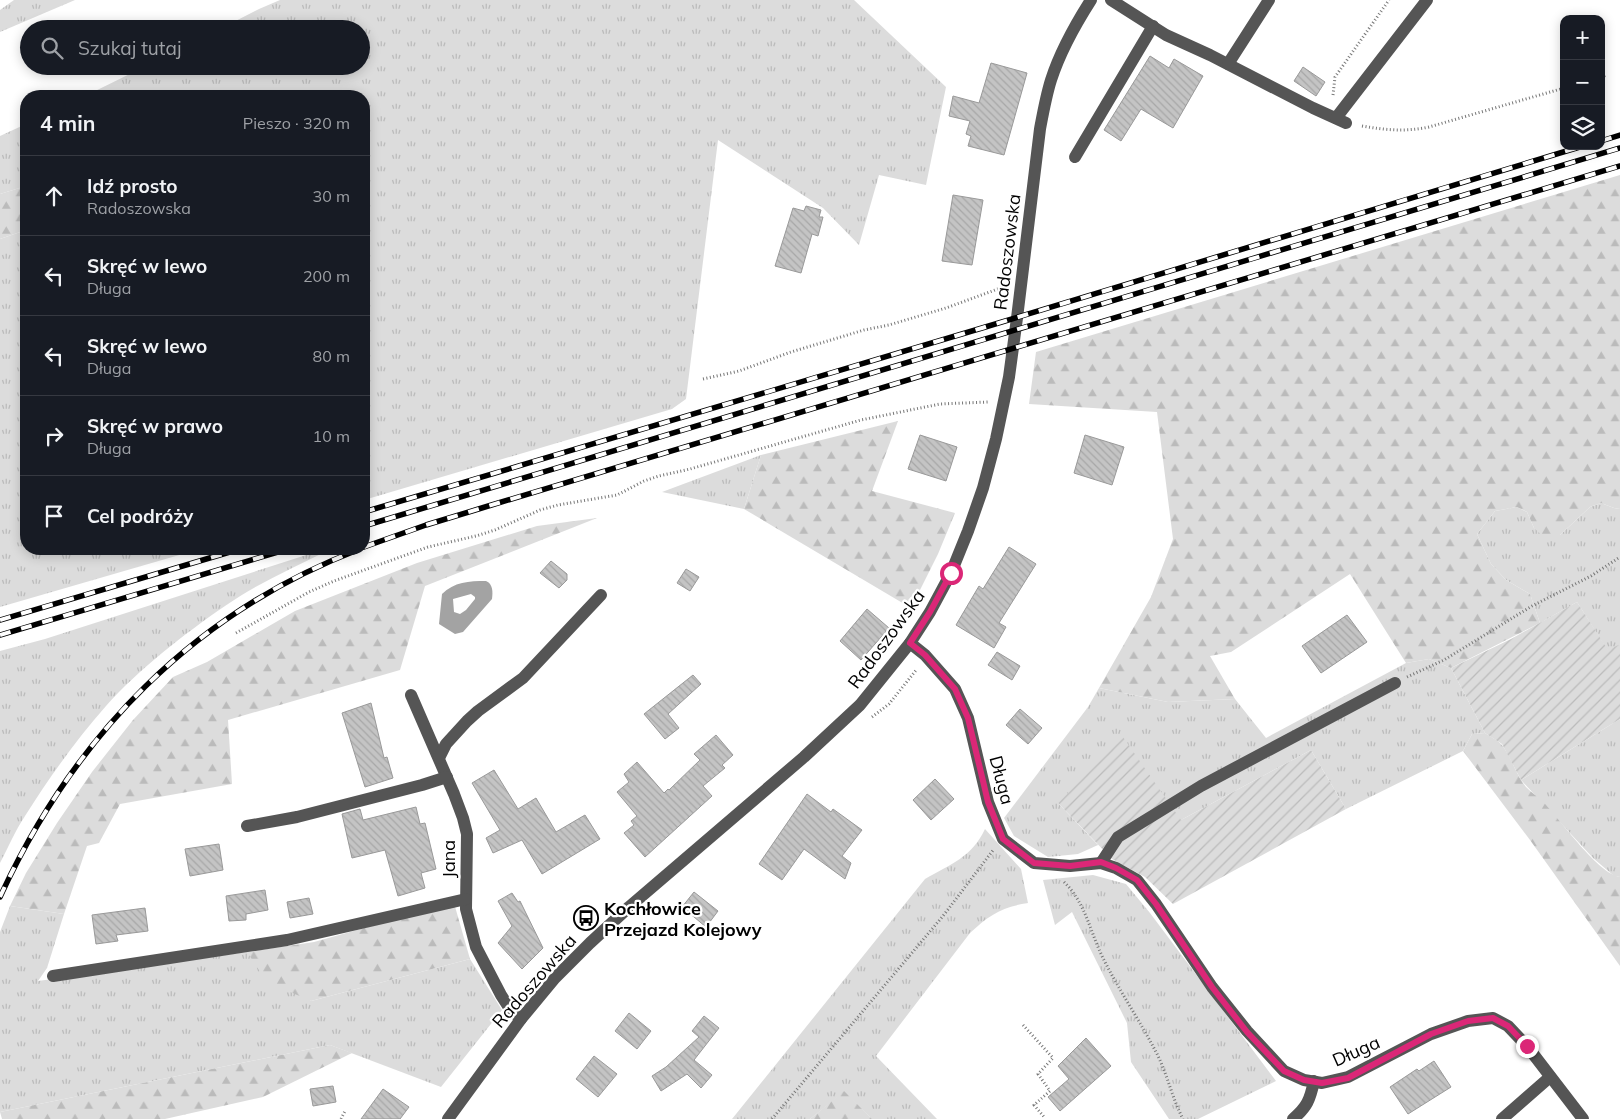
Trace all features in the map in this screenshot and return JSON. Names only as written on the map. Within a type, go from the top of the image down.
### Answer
[{"type":"street","name":"Radoszowska","points":[[448,1119],[521,1019],[555,978],[629,907],[810,751],[860,705],[910,643],[930,612],[951,573],[983,488],[996,439],[1007,386],[1045,101],[1058,60],[1091,0]]},
{"type":"street","points":[[1111,0],[1166,35],[1341,121],[1426,0]]},
{"type":"street","points":[[1228,64],[1269,0]]},
{"type":"street","points":[[1074,157],[1152,26]]},
{"type":"street","points":[[439,758],[446,744],[467,721],[523,678],[601,595]]},
{"type":"street","name":"Długa","points":[[910,643],[925,655],[955,689],[968,718],[988,802],[1003,839]]},
{"type":"street","points":[[1003,839],[1034,863],[1070,866],[1101,862],[1118,837],[1201,786],[1395,683]]},
{"type":"street","name":"Jana","points":[[411,695],[447,777],[467,834],[466,909],[476,946],[501,995],[510,1009],[521,1019]]},
{"type":"street","points":[[247,826],[297,817],[447,777]]},
{"type":"street","name":"Długa","points":[[1101,862],[1137,880],[1156,904],[1212,987],[1247,1032],[1284,1071],[1304,1080],[1322,1083],[1348,1078],[1431,1034],[1468,1021],[1493,1018],[1508,1026],[1527,1046],[1582,1119]]},
{"type":"street","points":[[53,976],[286,940],[466,899]]},
{"type":"street","points":[[1502,1119],[1550,1077]]},
{"type":"street","points":[[1293,1119],[1305,1109],[1314,1082]]},
{"type":"path","points":[[1389,0],[1335,77],[1333,98],[1341,121],[1373,128],[1402,131],[1414,130],[1560,89]]},
{"type":"path","points":[[1006,288],[1008,277]]},
{"type":"path","points":[[703,379],[739,371],[791,352],[946,308],[1021,283]]},
{"type":"path","points":[[236,633],[309,592],[341,578],[428,547],[495,530],[540,510],[617,495],[644,481],[659,476],[690,469],[861,420],[940,404],[991,402],[989,411]]},
{"type":"path","points":[[1395,683],[1444,660],[1532,606],[1590,576],[1620,557]]},
{"type":"path","points":[[772,1119],[944,916],[1003,839]]},
{"type":"path","points":[[1065,883],[1081,906],[1113,979],[1156,1052],[1183,1119]]},
{"type":"path","points":[[1023,1025],[1053,1058],[1038,1074],[1050,1091],[1034,1105],[1045,1118]]},
{"type":"path","points":[[341,1119],[345,1111]]},
{"type":"green space","points":[[14,0],[75,0],[28,20],[20,20],[20,23],[0,32],[0,10]]},
{"type":"green space","points":[[280,0],[854,0],[946,87],[926,185],[879,175],[859,245],[823,208],[718,140],[686,399],[672,409],[370,498],[370,90],[97,90],[128,75],[370,75],[370,20],[238,20]]},
{"type":"green space","points":[[20,127],[20,188],[0,194],[0,136]]},
{"type":"green space","points":[[1620,175],[1620,509],[1601,503],[1590,507],[1560,535],[1545,538],[1534,528],[1527,512],[1517,507],[1495,511],[1477,534],[1491,564],[1506,580],[1530,594],[1540,623],[1451,668],[1429,659],[1406,663],[1350,574],[1231,652],[1210,656],[1235,699],[1168,702],[1099,688],[1151,597],[1173,539],[1157,412],[1029,404],[1036,352]]},
{"type":"green space","points":[[20,188],[20,232],[0,239],[0,194]]},
{"type":"green space","points":[[20,232],[20,555],[179,555],[0,607],[0,239]]},
{"type":"green space","points":[[898,421],[872,491],[955,513],[938,554],[911,608],[744,509],[761,455]]},
{"type":"green space","points":[[761,455],[744,509],[662,492]]},
{"type":"green space","points":[[1601,503],[1620,509],[1620,644],[1608,651],[1577,602],[1540,623],[1530,594],[1506,580],[1491,564],[1477,534],[1495,511],[1517,507],[1527,512],[1534,528],[1560,535],[1590,507]]},
{"type":"green space","points":[[597,518],[425,586],[400,670],[228,720],[232,784],[120,804],[99,843],[87,846],[64,914],[10,906],[26,873],[92,772],[133,720],[173,677],[207,662],[295,611],[417,563],[537,526]]},
{"type":"green space","points":[[306,555],[319,555],[264,583],[225,606],[178,640],[132,679],[106,706],[63,760],[21,822],[0,863],[0,651],[45,639]]},
{"type":"green space","points":[[1577,602],[1608,650],[1620,644],[1620,719],[1521,780],[1502,744],[1485,733],[1451,668],[1511,639]]},
{"type":"green space","points":[[1429,659],[1451,668],[1485,733],[1472,734],[1463,751],[1346,809],[1311,750],[1181,820],[1058,803],[1098,845],[1078,854],[1048,857],[1014,836],[1004,818],[1088,707],[1099,688],[1168,702],[1235,699],[1266,738],[1406,663]]},
{"type":"green space","points":[[1620,719],[1620,877],[1614,876],[1593,858],[1521,780]]},
{"type":"green space","points":[[1485,733],[1501,744],[1526,787],[1544,803],[1580,845],[1611,874],[1620,877],[1620,966],[1530,840],[1463,751],[1472,734]]},
{"type":"green space","points":[[1123,737],[1181,820],[1311,750],[1346,809],[1173,904],[1145,877],[1112,859],[1058,803]]},
{"type":"green space","points":[[985,829],[1021,869],[1028,903],[996,913],[983,921],[970,933],[876,1056],[937,1119],[872,1119],[844,1092],[810,1119],[732,1119],[925,879],[960,859],[974,847]]},
{"type":"green space","points":[[1093,875],[1126,884],[1150,913],[1276,1081],[1198,1119],[1169,1119],[1131,1062],[1127,1023],[1072,912],[1055,925],[1043,880]]},
{"type":"green space","points":[[454,903],[470,959],[311,1001],[267,982],[247,952],[314,942]]},
{"type":"green space","points":[[10,906],[64,914],[47,968],[38,981],[247,952],[311,1001],[470,959],[502,1010],[441,1087],[330,1045],[0,1112],[0,932]]},
{"type":"green space","points":[[330,1045],[352,1053],[263,1097],[165,1119],[2,1119],[0,1112]]},
{"type":"green space","points":[[844,1091],[872,1119],[810,1119]]},
{"type":"shaded area","points":[[486,581],[491,586],[492,599],[463,632],[455,634],[439,624],[442,594],[457,585]],"holes":[[[471,594],[475,597],[466,610],[460,614],[454,612],[453,599]]]},
{"type":"building","points":[[1150,56],[1169,68],[1174,59],[1203,76],[1173,128],[1141,109],[1121,141],[1104,130]]},
{"type":"building","points":[[991,63],[1027,73],[1004,155],[968,146],[971,136],[966,134],[970,121],[949,116],[953,96],[979,103]]},
{"type":"building","points":[[1303,67],[1325,82],[1316,96],[1294,81]]},
{"type":"building","points":[[953,195],[983,200],[972,265],[942,261]]},
{"type":"building","points":[[806,206],[821,210],[819,217],[823,217],[818,236],[812,234],[801,273],[775,266],[793,208],[804,211]]},
{"type":"building","points":[[920,435],[957,447],[946,481],[908,469]]},
{"type":"building","points":[[1085,435],[1124,447],[1112,485],[1074,473]]},
{"type":"building","points":[[1009,547],[1036,564],[999,623],[1006,627],[994,648],[956,625],[979,586],[983,589]]},
{"type":"building","points":[[551,561],[567,574],[567,580],[559,588],[540,573]]},
{"type":"building","points":[[686,569],[699,577],[690,591],[677,583]]},
{"type":"building","points":[[867,609],[889,628],[861,660],[840,641]]},
{"type":"building","points":[[1347,615],[1367,642],[1321,673],[1302,646]]},
{"type":"building","points":[[997,652],[1020,666],[1012,680],[988,665]]},
{"type":"building","points":[[693,675],[701,684],[668,714],[679,728],[665,739],[644,714]]},
{"type":"building","points":[[371,703],[384,758],[387,757],[393,778],[365,787],[342,713]]},
{"type":"building","points":[[1020,709],[1042,728],[1028,744],[1006,725]]},
{"type":"building","points":[[716,735],[733,755],[722,765],[725,768],[703,786],[712,796],[645,857],[624,833],[634,825],[631,821],[637,816],[617,792],[629,782],[624,774],[637,762],[664,793],[700,760],[694,754]]},
{"type":"building","points":[[494,770],[518,809],[536,798],[556,832],[585,815],[600,839],[542,874],[522,840],[493,853],[486,838],[500,830],[472,783]]},
{"type":"building","points":[[935,779],[954,799],[931,820],[913,800]]},
{"type":"building","points":[[807,794],[831,812],[833,809],[862,830],[842,856],[851,863],[845,879],[804,849],[782,880],[759,864]]},
{"type":"building","points":[[416,807],[420,824],[425,823],[436,869],[421,873],[425,888],[398,896],[385,850],[352,858],[342,814],[360,809],[363,820]]},
{"type":"building","points":[[219,844],[223,870],[190,876],[185,849]]},
{"type":"building","points":[[265,890],[268,910],[246,914],[246,920],[229,921],[226,896]]},
{"type":"building","points":[[694,892],[718,911],[706,927],[682,907]]},
{"type":"building","points":[[512,893],[518,902],[520,901],[543,948],[522,969],[498,943],[512,926],[498,901]]},
{"type":"building","points":[[309,898],[313,914],[290,918],[287,902]]},
{"type":"building","points":[[145,908],[148,931],[116,935],[118,941],[96,944],[92,915]]},
{"type":"building","points":[[629,1013],[651,1031],[637,1049],[615,1031]]},
{"type":"building","points":[[704,1016],[719,1028],[694,1060],[712,1075],[701,1088],[687,1074],[661,1091],[652,1076],[666,1067],[699,1037],[692,1031]]},
{"type":"building","points":[[1086,1038],[1111,1066],[1060,1111],[1048,1097],[1069,1079],[1058,1066]]},
{"type":"building","points":[[594,1056],[617,1074],[598,1097],[576,1079]]},
{"type":"building","points":[[1434,1061],[1451,1087],[1408,1114],[1390,1087],[1417,1069],[1419,1071]]},
{"type":"building","points":[[333,1086],[336,1102],[313,1106],[310,1089]]},
{"type":"building","points":[[383,1089],[409,1107],[400,1119],[361,1119]]},
{"type":"railway","points":[[1605,140],[1620,135]]},
{"type":"railway","points":[[370,524],[1620,148]]},
{"type":"railway","points":[[370,510],[1570,150]]},
{"type":"railway","points":[[370,545],[485,507],[1620,166]]},
{"type":"railway","points":[[0,620],[220,555]]},
{"type":"railway","points":[[0,635],[268,555]]},
{"type":"railway","points":[[0,897],[30,838],[64,784],[102,733],[145,687],[192,645],[244,608],[300,576],[347,555]]},
{"type":"place","name":"Kochłowice Przejazd Kolejowy","points":[[586,918]]},
{"type":"route","points":[[951,573],[930,612],[910,643],[925,655],[955,689],[968,718],[988,802],[1003,839],[1034,863],[1070,866],[1101,862],[1137,880],[1156,904],[1212,987],[1247,1032],[1284,1071],[1304,1080],[1322,1083],[1348,1078],[1431,1034],[1468,1021],[1493,1018],[1508,1026],[1527,1046]]}]
